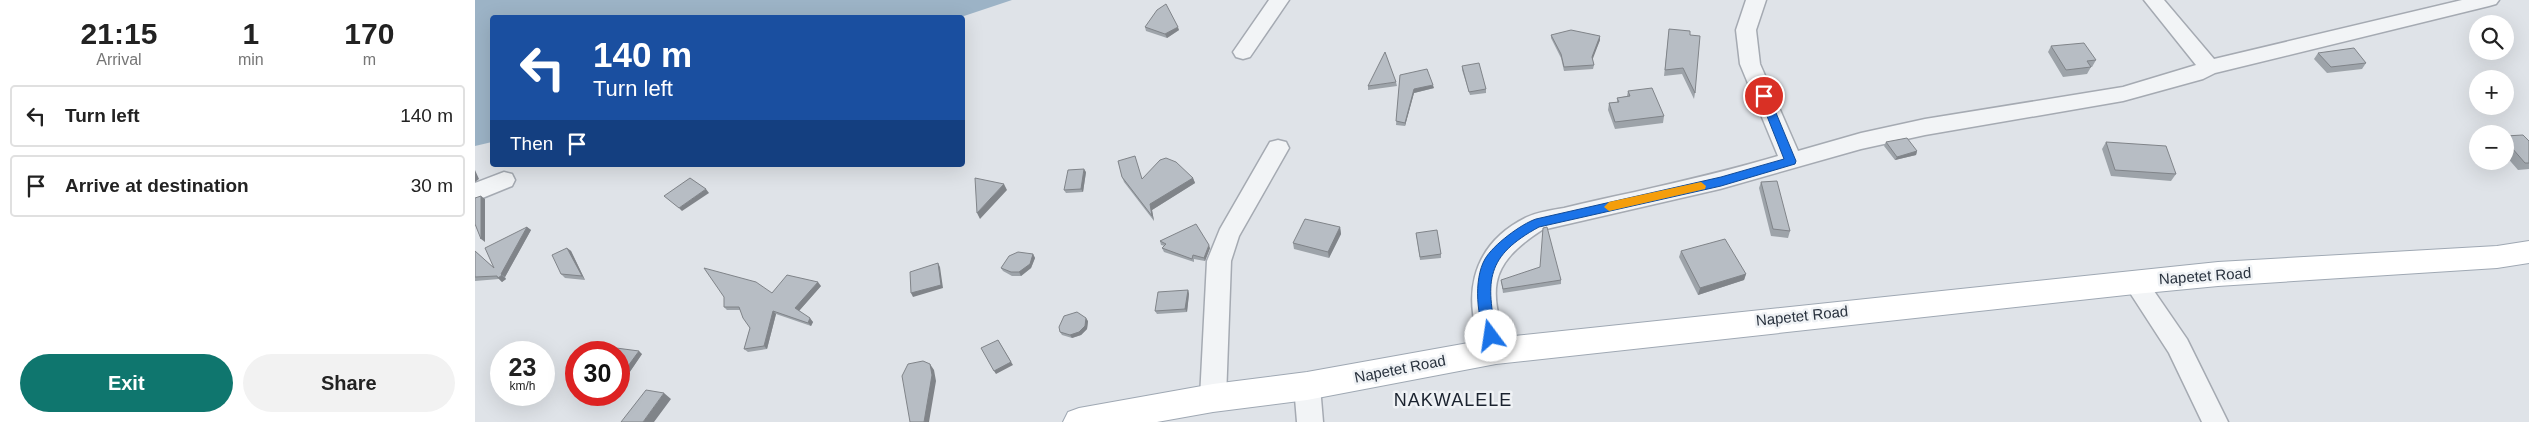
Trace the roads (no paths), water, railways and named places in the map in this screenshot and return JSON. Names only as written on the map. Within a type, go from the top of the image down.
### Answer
[{"type":"main road","name":"Napetet Road","points":[[1079,422],[1213,398],[1307,386],[1496,351],[2218,274],[2487,257],[2529,252]]},
{"type":"street","points":[[1243,52],[1279,0]]},
{"type":"street","points":[[1756,0],[1746,30],[1751,64],[1791,161]]},
{"type":"street","points":[[2154,0],[2209,67]]},
{"type":"street","points":[[1496,351],[1487,320],[1484,290],[1490,261],[1520,232],[1536,223],[1721,182],[1791,161],[1925,126],[2123,94],[2196,74],[2209,67],[2489,0]]},
{"type":"street","points":[[1213,398],[1219,261],[1228,235],[1278,148]]},
{"type":"street","points":[[475,192],[503,180]]},
{"type":"street","points":[[2135,282],[2178,346],[2215,422]]},
{"type":"street","points":[[1307,386],[1310,422]]},
{"type":"water","points":[[475,0],[1012,0],[965,16],[490,15],[490,142],[475,146]]},
{"type":"district","name":"NAKWALELE","points":[[1453,400]]}]
